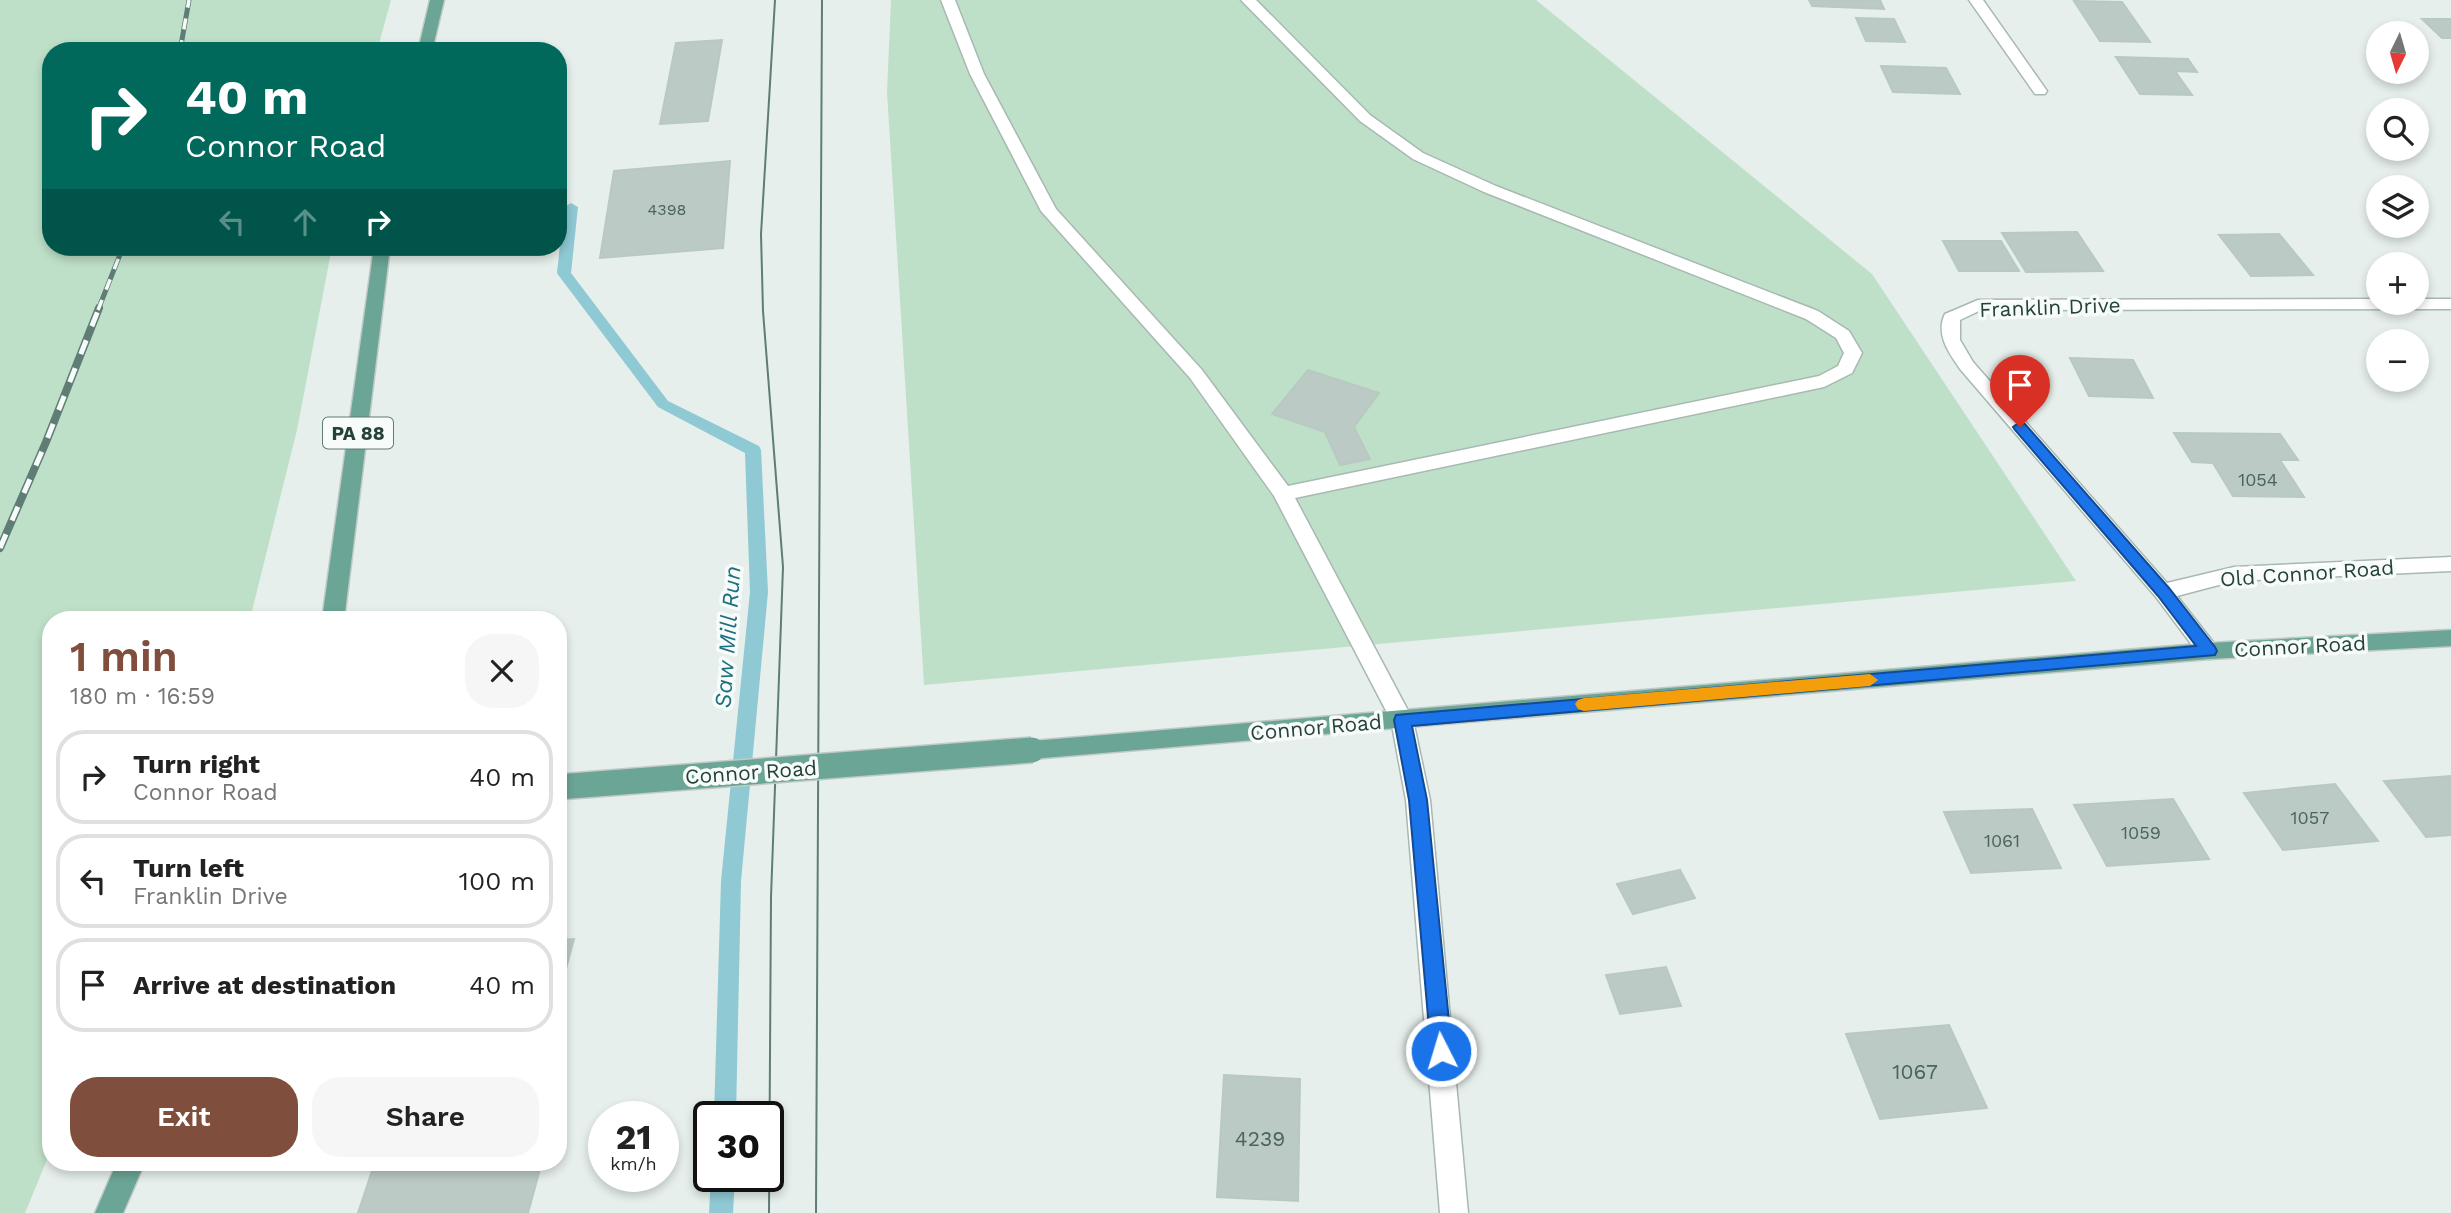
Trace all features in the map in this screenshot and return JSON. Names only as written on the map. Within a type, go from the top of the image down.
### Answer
[{"type":"main road","points":[[427,42],[437,0]]},
{"type":"main road","name":"PA 88","points":[[334,611],[381,256]]},
{"type":"main road","name":"Connor Road","points":[[567,786],[1402,720],[2209,651],[2451,638]]},
{"type":"main road","points":[[109,1213],[127,1171]]},
{"type":"street","points":[[948,0],[977,74],[1049,211],[1196,374],[1283,494],[1402,720],[1418,800],[1454,1213]]},
{"type":"street","points":[[1248,0],[1365,118],[1418,156],[1490,189],[1812,315],[1843,335],[1853,353],[1846,369],[1824,381],[1283,494]]},
{"type":"street","points":[[1976,0],[2040,91]]},
{"type":"street","name":"Franklin Drive","points":[[2209,651],[2163,592],[1966,365],[1951,341],[1951,318],[1979,305],[2451,304]]},
{"type":"street","name":"Old Connor Road","points":[[2163,592],[2235,575],[2451,564]]},
{"type":"green space","points":[[0,0],[391,0],[379,42],[42,42],[42,256],[330,256],[297,430],[252,611],[42,611],[42,1171],[25,1213],[0,1213]]},
{"type":"green space","points":[[891,0],[1536,0],[1872,274],[2076,581],[924,685],[887,92]]},
{"type":"building","points":[[1809,0],[1880,0],[1884,9],[1812,6]]},
{"type":"building","points":[[2074,1],[2122,2],[2150,42],[2100,41]]},
{"type":"building","points":[[1856,18],[1894,19],[1905,42],[1866,41]]},
{"type":"building","points":[[2422,19],[2451,19],[2451,38],[2442,38],[2429,26],[2429,21]]},
{"type":"building","points":[[722,40],[708,121],[660,124],[676,43]]},
{"type":"building","points":[[2116,57],[2188,59],[2197,72],[2175,71],[2192,95],[2140,94]]},
{"type":"building","points":[[1881,66],[1946,68],[1960,94],[1893,92]]},
{"type":"building","points":[[730,161],[723,248],[600,258],[614,171]]},
{"type":"building","points":[[2077,232],[2103,271],[2026,272],[2002,233]]},
{"type":"building","points":[[2279,234],[2313,275],[2251,276],[2219,235]]},
{"type":"building","points":[[1943,241],[2001,241],[2019,271],[1959,271]]},
{"type":"building","points":[[2070,358],[2133,360],[2153,398],[2089,396]]},
{"type":"building","points":[[1308,370],[1379,393],[1354,427],[1370,459],[1340,465],[1325,432],[1272,414]]},
{"type":"building","points":[[2174,433],[2280,434],[2298,460],[2280,460],[2304,497],[2233,496],[2213,463],[2192,462]]},
{"type":"building","points":[[2451,776],[2451,835],[2426,837],[2384,781]]},
{"type":"building","points":[[2335,784],[2378,841],[2283,850],[2244,793]]},
{"type":"building","points":[[2173,799],[2209,859],[2107,866],[2074,805]]},
{"type":"building","points":[[2032,809],[2061,868],[1971,873],[1944,812]]},
{"type":"building","points":[[1680,870],[1695,898],[1633,914],[1617,884]]},
{"type":"building","points":[[567,939],[574,939],[567,965]]},
{"type":"building","points":[[1666,967],[1681,1006],[1620,1014],[1606,975]]},
{"type":"building","points":[[1949,1025],[1987,1108],[1880,1119],[1846,1034]]},
{"type":"building","points":[[1224,1075],[1300,1079],[1298,1201],[1217,1197]]},
{"type":"building","points":[[372,1171],[540,1171],[528,1213],[358,1213]]},
{"type":"waterway","name":"Saw Mill Run","points":[[567,245],[571,207]]},
{"type":"waterway","name":"Saw Mill Run","points":[[566,256],[564,273],[663,404],[753,450],[759,592],[731,881],[725,1101]]},
{"type":"waterway","name":"Saw Mill Run","points":[[721,1213],[722,1192]]},
{"type":"tram line","points":[[769,1213],[771,897],[783,567],[763,311],[761,234],[775,0]]},
{"type":"tram line","points":[[816,1213],[822,0]]},
{"type":"railway","points":[[182,42],[189,0]]},
{"type":"railway","points":[[98,310],[119,256]]},
{"type":"railway","points":[[0,548],[46,442],[99,308]]},
{"type":"slow traffic","points":[[1584,704],[1870,680]]},
{"type":"route","points":[[1441,1051],[1418,800],[1402,720],[2209,651],[2163,592],[2020,427]]}]
